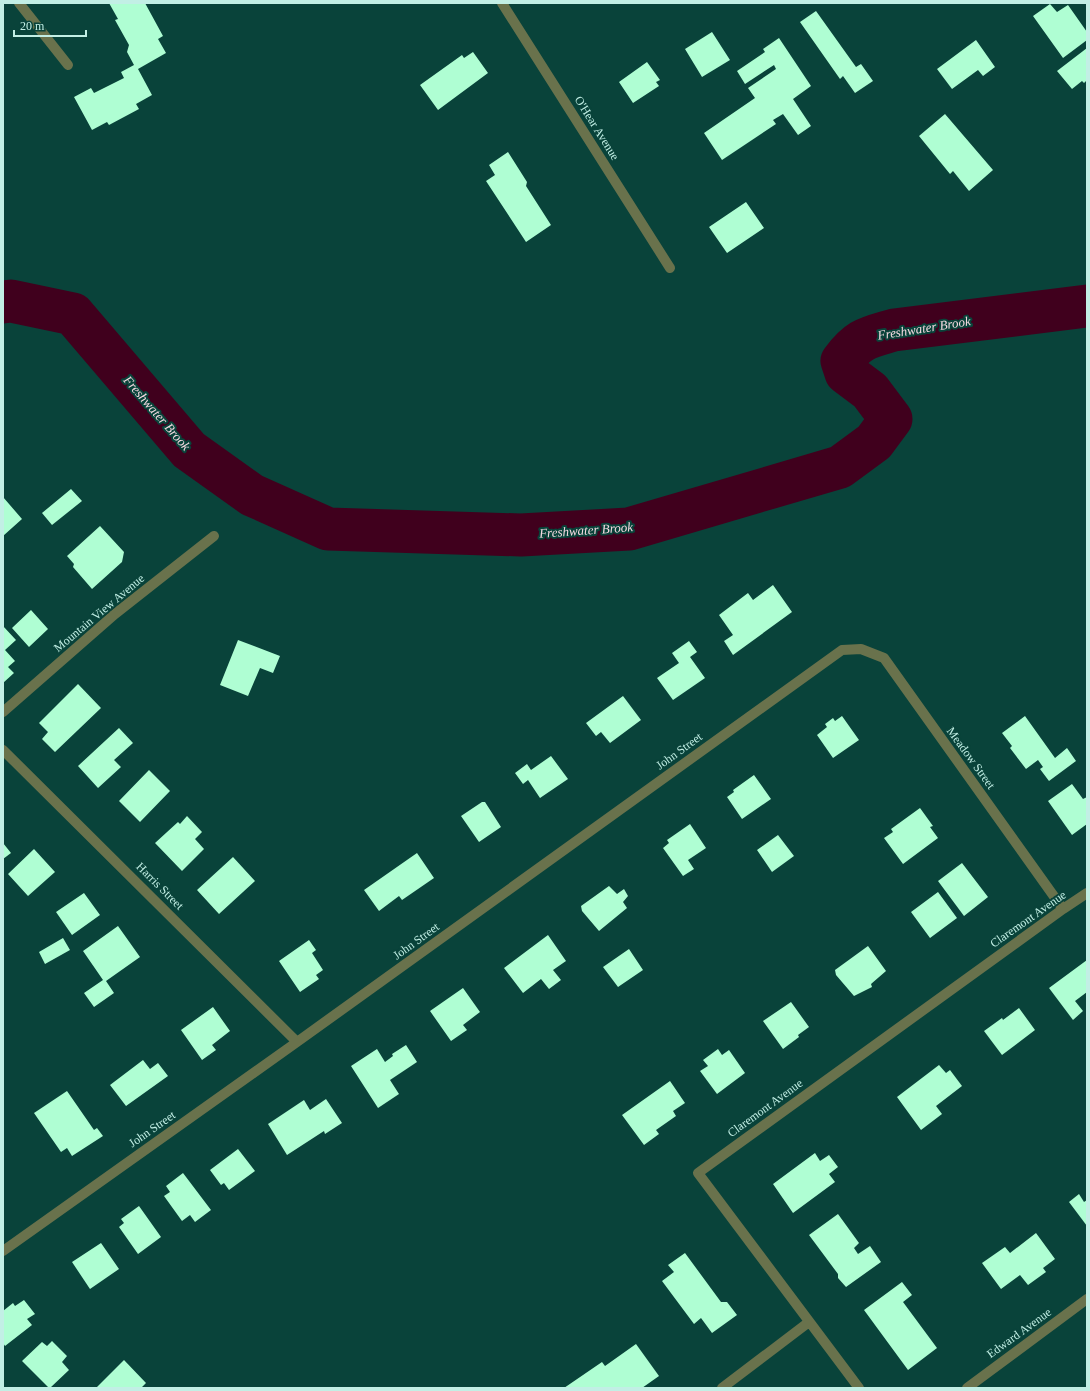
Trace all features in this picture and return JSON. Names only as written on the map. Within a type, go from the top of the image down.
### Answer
[{"type":"street","points":[[19,3],[68,65]]},
{"type":"street","name":"O'Hear Avenue","points":[[502,3],[670,268]]},
{"type":"street","name":"Mountain View Avenue","points":[[3,712],[116,614],[214,536]]},
{"type":"street","name":"Meadow Street","points":[[842,650],[861,649],[884,658],[1063,909]]},
{"type":"street","name":"John Street","points":[[3,1251],[297,1042],[842,650]]},
{"type":"street","name":"Harris Street","points":[[3,750],[297,1042]]},
{"type":"street","name":"Claremont Avenue","points":[[809,1322],[698,1173],[1087,893]]},
{"type":"street","name":"Edward Avenue","points":[[967,1388],[1087,1299]]},
{"type":"street","points":[[722,1388],[809,1322],[859,1388]]},
{"type":"building","points":[[109,3],[145,3],[163,36],[158,39],[166,53],[138,69],[152,95],[136,104],[139,109],[109,125],[107,122],[92,130],[74,97],[91,88],[94,93],[124,78],[121,72],[134,65],[127,52],[129,45],[115,20],[118,19]]},
{"type":"building","points":[[1050,4],[1057,12],[1068,5],[1087,32],[1087,40],[1063,58],[1033,16]]},
{"type":"building","points":[[816,11],[856,67],[861,64],[873,81],[855,93],[843,76],[840,79],[800,22]]},
{"type":"building","points":[[712,32],[730,60],[702,77],[685,49]]},
{"type":"building","points":[[779,38],[811,86],[793,99],[811,126],[798,135],[783,114],[773,120],[776,124],[722,160],[704,133],[755,98],[748,88],[776,69],[774,65],[745,84],[737,71],[765,52],[763,49]]},
{"type":"building","points":[[976,40],[995,67],[983,76],[978,70],[952,89],[937,69]]},
{"type":"building","points":[[1087,48],[1087,80],[1084,83],[1082,81],[1072,89],[1057,71]]},
{"type":"building","points":[[473,52],[488,73],[438,110],[420,85],[462,55],[464,58]]},
{"type":"building","points":[[647,62],[660,80],[656,82],[659,86],[633,103],[619,82]]},
{"type":"building","points":[[945,114],[993,170],[969,191],[953,171],[950,174],[919,136]]},
{"type":"building","points":[[508,152],[527,182],[526,186],[551,225],[526,242],[486,181],[495,175],[489,165]]},
{"type":"building","points":[[746,202],[764,228],[727,253],[709,227]]},
{"type":"building","points":[[71,489],[82,501],[52,525],[42,513]]},
{"type":"building","points":[[3,497],[22,519],[3,536]]},
{"type":"building","points":[[100,526],[124,552],[122,562],[92,589],[73,567],[74,564],[67,556]]},
{"type":"building","points":[[773,585],[792,612],[733,655],[724,641],[733,635],[719,615],[748,593],[753,600]]},
{"type":"building","points":[[31,610],[48,629],[29,647],[12,628]]},
{"type":"building","points":[[3,626],[16,640],[5,650],[15,661],[8,667],[14,673],[3,683]]},
{"type":"building","points":[[238,640],[280,656],[273,673],[260,668],[248,696],[220,685]]},
{"type":"building","points":[[689,641],[697,652],[690,657],[705,678],[673,700],[657,678],[679,663],[672,653]]},
{"type":"building","points":[[78,684],[101,708],[55,752],[42,739],[48,732],[39,723]]},
{"type":"building","points":[[623,696],[641,720],[610,743],[601,732],[596,736],[586,723]]},
{"type":"building","points":[[842,716],[859,740],[833,758],[817,735],[827,727],[825,724],[833,718],[835,721]]},
{"type":"building","points":[[1025,716],[1055,758],[1067,748],[1076,761],[1049,781],[1040,769],[1043,767],[1038,760],[1026,769],[1010,748],[1012,746],[1002,733]]},
{"type":"building","points":[[119,728],[133,743],[114,760],[121,767],[98,788],[78,766]]},
{"type":"building","points":[[551,756],[568,779],[540,798],[528,780],[523,784],[515,773],[527,764],[531,770]]},
{"type":"building","points":[[149,770],[170,791],[140,822],[119,801]]},
{"type":"building","points":[[754,775],[771,799],[742,819],[727,797],[734,792],[733,790]]},
{"type":"building","points":[[1072,784],[1083,799],[1087,797],[1087,824],[1072,835],[1048,801]]},
{"type":"building","points":[[482,802],[485,802],[501,827],[479,842],[461,816]]},
{"type":"building","points":[[920,808],[933,826],[930,827],[938,838],[903,864],[884,838],[893,832],[891,829]]},
{"type":"building","points":[[187,816],[202,832],[195,839],[204,849],[182,871],[155,843],[178,822],[180,824]]},
{"type":"building","points":[[690,824],[706,848],[688,860],[694,869],[683,876],[663,848],[669,843],[667,840]]},
{"type":"building","points":[[778,835],[794,856],[772,872],[757,850]]},
{"type":"building","points":[[3,843],[11,853],[3,859]]},
{"type":"building","points":[[34,849],[55,872],[28,896],[8,874]]},
{"type":"building","points":[[417,853],[434,878],[402,900],[399,896],[379,911],[364,890]]},
{"type":"building","points":[[233,857],[255,881],[219,914],[197,890]]},
{"type":"building","points":[[962,863],[988,897],[964,916],[938,881]]},
{"type":"building","points":[[609,886],[617,894],[624,889],[628,896],[623,902],[627,908],[599,931],[582,911],[581,906]]},
{"type":"building","points":[[938,892],[957,918],[930,938],[911,912]]},
{"type":"building","points":[[84,893],[100,915],[72,935],[56,912]]},
{"type":"building","points":[[118,926],[140,957],[106,981],[114,993],[94,1007],[84,993],[103,980],[83,951]]},
{"type":"building","points":[[548,935],[566,961],[553,970],[561,980],[549,989],[541,979],[523,993],[504,968]]},
{"type":"building","points":[[63,938],[70,950],[45,964],[39,952]]},
{"type":"building","points":[[309,940],[316,950],[312,953],[323,970],[316,975],[319,979],[300,992],[279,961]]},
{"type":"building","points":[[868,946],[886,971],[871,984],[872,987],[854,996],[836,975],[835,970]]},
{"type":"building","points":[[629,949],[643,970],[618,987],[603,967]]},
{"type":"building","points":[[1087,960],[1087,992],[1075,1001],[1083,1011],[1073,1020],[1049,988]]},
{"type":"building","points":[[463,988],[480,1012],[463,1025],[467,1030],[451,1041],[430,1011]]},
{"type":"building","points":[[791,1002],[809,1027],[783,1049],[763,1021]]},
{"type":"building","points":[[213,1007],[230,1031],[212,1045],[216,1050],[202,1060],[181,1030]]},
{"type":"building","points":[[1019,1008],[1035,1030],[1002,1055],[984,1031],[1002,1018],[1003,1020]]},
{"type":"building","points":[[406,1045],[417,1062],[390,1080],[399,1094],[378,1108],[351,1066],[377,1049],[385,1062],[393,1056],[392,1054]]},
{"type":"building","points":[[718,1049],[722,1055],[729,1050],[745,1073],[717,1094],[700,1071],[708,1066],[703,1060]]},
{"type":"building","points":[[143,1060],[150,1069],[158,1063],[168,1076],[126,1106],[110,1085]]},
{"type":"building","points":[[939,1065],[946,1073],[950,1070],[962,1086],[936,1106],[942,1114],[921,1130],[897,1097]]},
{"type":"building","points":[[670,1081],[685,1103],[673,1111],[676,1116],[656,1130],[659,1134],[644,1145],[622,1115]]},
{"type":"building","points":[[67,1091],[94,1130],[97,1128],[103,1136],[72,1156],[67,1148],[61,1152],[34,1113]]},
{"type":"building","points":[[326,1099],[342,1123],[325,1134],[324,1131],[287,1155],[268,1124],[304,1100],[310,1110]]},
{"type":"building","points":[[238,1149],[255,1171],[229,1190],[224,1183],[221,1185],[210,1170]]},
{"type":"building","points":[[815,1153],[820,1161],[829,1155],[838,1167],[829,1174],[835,1182],[793,1213],[773,1184]]},
{"type":"building","points":[[183,1173],[211,1210],[195,1222],[190,1215],[182,1221],[164,1196],[170,1192],[166,1186]]},
{"type":"building","points":[[1079,1194],[1084,1202],[1087,1200],[1087,1226],[1069,1202]]},
{"type":"building","points":[[139,1206],[161,1237],[138,1254],[119,1227],[124,1223],[121,1219]]},
{"type":"building","points":[[838,1214],[859,1243],[854,1248],[858,1254],[870,1246],[881,1262],[846,1287],[838,1278],[838,1274],[809,1235]]},
{"type":"building","points":[[1036,1233],[1055,1259],[1043,1268],[1046,1272],[1028,1285],[1020,1275],[1001,1289],[982,1263],[1005,1247],[1010,1253]]},
{"type":"building","points":[[101,1243],[119,1269],[90,1289],[72,1262]]},
{"type":"building","points":[[685,1253],[721,1302],[727,1302],[737,1315],[712,1333],[701,1318],[694,1324],[662,1281],[674,1272],[668,1265]]},
{"type":"building","points":[[902,1282],[912,1295],[903,1302],[937,1348],[908,1370],[864,1310]]},
{"type":"building","points":[[24,1300],[35,1314],[27,1319],[32,1325],[5,1346],[3,1343],[3,1311],[13,1303],[15,1306]]},
{"type":"building","points":[[52,1341],[67,1356],[62,1362],[69,1370],[49,1388],[22,1361],[42,1342],[47,1346]]},
{"type":"building","points":[[636,1344],[659,1376],[642,1388],[564,1388],[602,1362],[605,1366]]},
{"type":"building","points":[[124,1360],[146,1383],[141,1388],[96,1388]]},
{"type":"waterway","name":"Freshwater Brook","points":[[3,302],[11,301],[73,314],[189,450],[252,495],[328,529],[521,535],[629,529],[840,467],[874,442],[891,419],[870,391],[846,373],[842,361],[859,343],[870,337],[894,330],[1087,306]]}]
